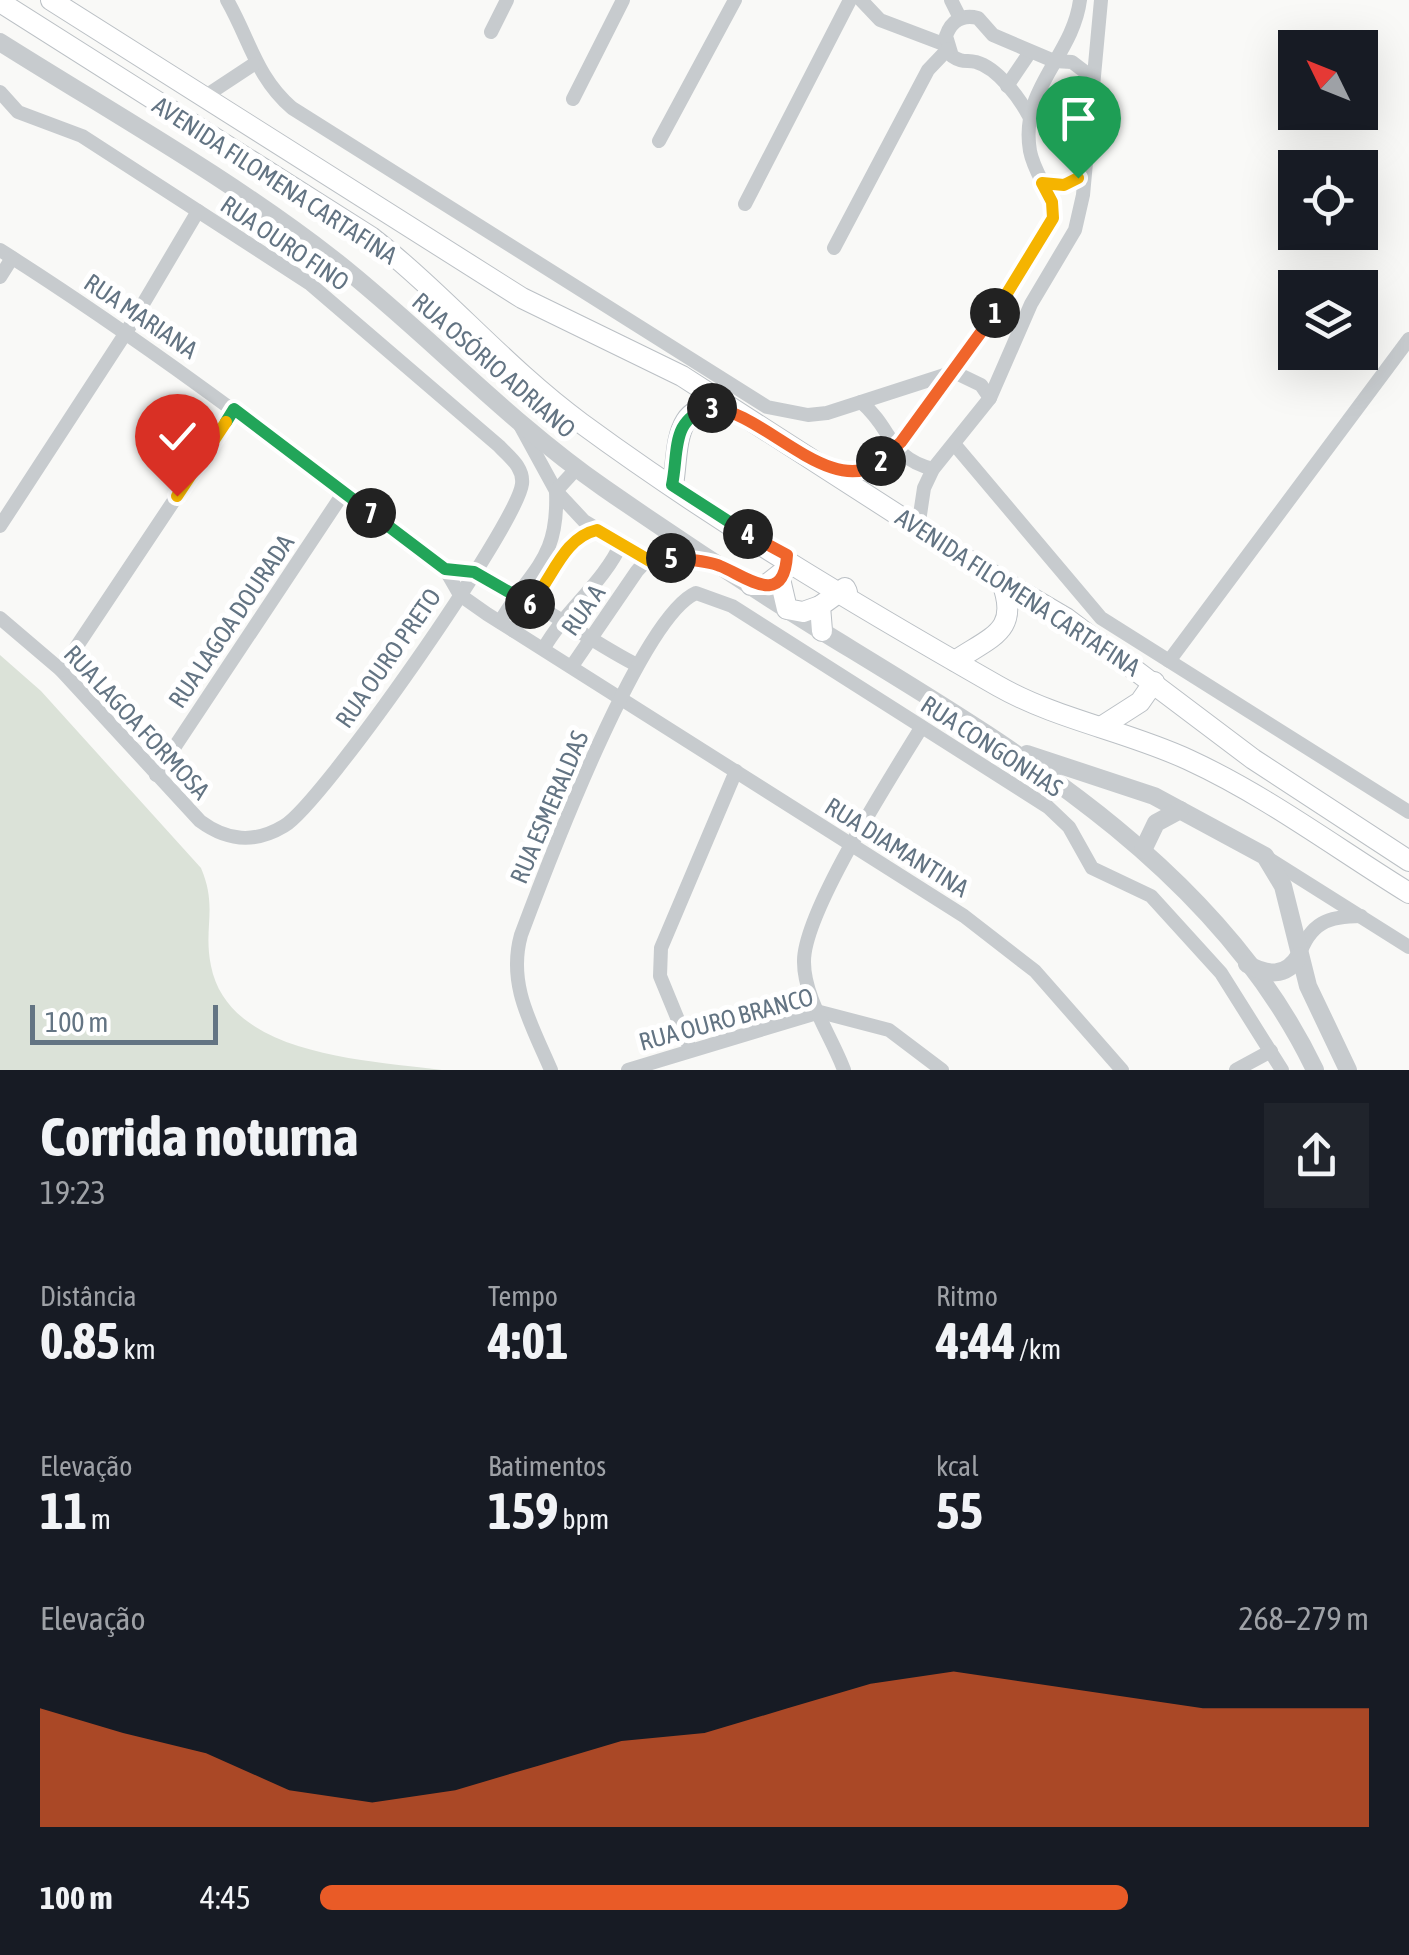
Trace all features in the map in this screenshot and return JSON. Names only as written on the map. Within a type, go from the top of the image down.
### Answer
[{"type":"main road","name":"AVENIDA FILOMENA CARTAFINA","points":[[51,0],[522,298],[656,362],[1066,618],[1267,769],[1409,861]]},
{"type":"main road","name":"AVENIDA FILOMENA CARTAFINA","points":[[0,2],[371,238],[422,278],[534,386],[672,485],[781,555],[956,661],[1052,711],[1187,759],[1249,790],[1409,893]]},
{"type":"main road","points":[[672,485],[676,443],[686,420],[711,408],[736,413]]},
{"type":"main road","points":[[781,555],[787,555],[780,579],[786,609],[803,612],[820,606],[840,589],[845,588],[849,596]]},
{"type":"main road","points":[[751,585],[766,586],[780,579]]},
{"type":"main road","points":[[956,661],[992,639],[1006,624],[1009,599],[1001,580]]},
{"type":"main road","points":[[820,606],[822,631]]},
{"type":"main road","points":[[1101,728],[1140,702],[1154,682]]},
{"type":"street","points":[[227,0],[254,64],[270,89],[292,108],[767,407],[808,415],[954,372],[981,384],[990,398]]},
{"type":"street","points":[[491,32],[508,0]]},
{"type":"street","points":[[573,98],[623,0]]},
{"type":"street","points":[[660,141],[735,0]]},
{"type":"street","points":[[745,204],[850,0]]},
{"type":"street","points":[[862,0],[880,20],[947,47],[960,61],[977,62],[1007,86],[1030,116]]},
{"type":"street","points":[[951,0],[961,18]]},
{"type":"street","points":[[834,248],[928,70],[947,47],[948,29],[961,18],[966,0]]},
{"type":"street","points":[[825,466],[872,468],[894,450],[1020,278],[1053,218],[1052,202],[1030,150],[1030,116],[1034,95],[1072,36],[1080,0]]},
{"type":"street","points":[[918,528],[924,488],[933,468],[990,398],[1031,304],[1075,230],[1101,0]]},
{"type":"street","points":[[961,18],[978,18],[993,35],[1030,52],[1080,66],[1093,78]]},
{"type":"street","points":[[977,62],[990,52],[993,35]]},
{"type":"street","name":"RUA OSÓRIO ADRIANO","points":[[0,42],[185,158],[332,258],[521,427],[670,535],[1012,749],[1143,850],[1200,908],[1246,964],[1315,1070]]},
{"type":"street","points":[[1007,86],[1030,52]]},
{"type":"street","points":[[204,97],[254,64]]},
{"type":"street","name":"RUA OURO FINO","points":[[0,92],[18,112],[82,136],[266,252],[349,314],[519,468]]},
{"type":"street","points":[[1042,183],[1064,185],[1084,172]]},
{"type":"street","points":[[0,526],[128,330],[198,211]]},
{"type":"street","points":[[0,278],[6,254]]},
{"type":"street","name":"RUA MARIANA","points":[[6,254],[128,330],[234,409],[445,569],[460,595]]},
{"type":"street","points":[[1169,661],[1409,339]]},
{"type":"street","points":[[861,402],[885,424],[894,450],[905,460],[933,468]]},
{"type":"street","points":[[61,670],[234,409]]},
{"type":"street","points":[[521,427],[556,491],[597,530],[650,561],[671,558],[720,566]]},
{"type":"street","points":[[955,445],[1101,618],[1409,812]]},
{"type":"street","name":"RUA OURO PRETO","points":[[250,839],[282,828],[305,808],[372,723],[474,572],[522,487],[519,468]]},
{"type":"street","points":[[500,622],[554,538],[556,491],[577,468]]},
{"type":"street","name":"RUA LAGOA DOURADA","points":[[156,775],[344,492]]},
{"type":"street","points":[[514,631],[566,550],[582,534],[597,530]]},
{"type":"street","name":"RUA A","points":[[572,666],[637,571],[670,535]]},
{"type":"street","name":"RUA A","points":[[544,648],[559,621],[595,588],[622,542]]},
{"type":"street","points":[[445,569],[474,572],[587,640],[637,665]]},
{"type":"street","name":"RUA ESMERALDAS","points":[[551,1070],[519,994],[515,955],[548,864],[637,665],[682,601],[696,593],[708,594]]},
{"type":"street","name":"RUA CONGONHAS","points":[[708,594],[1048,807],[1070,827],[1086,860],[1100,875],[1152,896],[1221,974],[1282,1070]]},
{"type":"street","name":"RUA DIAMANTINA","points":[[460,595],[964,916],[1036,971],[1122,1070]]},
{"type":"street","name":"RUA LAGOA FORMOSA","points":[[0,618],[61,670],[156,775],[214,832],[250,839]]},
{"type":"street","points":[[844,1070],[806,974],[806,948],[851,845],[921,728]]},
{"type":"street","name":"RUA OSÓRIO ADRIANO","points":[[1012,749],[1129,786],[1265,856]]},
{"type":"street","points":[[690,1049],[660,976],[661,948],[736,771]]},
{"type":"street","points":[[1143,850],[1156,823],[1180,810]]},
{"type":"street","points":[[1265,856],[1409,947]]},
{"type":"street","points":[[1265,856],[1283,886],[1299,956],[1321,1018],[1348,1070]]},
{"type":"street","points":[[1246,964],[1263,973],[1287,970],[1299,956],[1310,930],[1321,922],[1362,916]]},
{"type":"street","name":"RUA OURO BRANCO","points":[[628,1070],[820,1012],[888,1030],[942,1070]]},
{"type":"street","points":[[1236,1070],[1271,1051]]},
{"type":"shaded area","points":[[0,655],[41,691],[201,868],[209,895],[211,966],[223,996],[245,1019],[273,1036],[306,1048],[342,1057],[442,1070],[0,1070]]},
{"type":"route","points":[[177,496],[234,409],[445,569],[474,572],[531,605],[566,550],[582,534],[597,530],[650,561],[671,558],[720,566],[751,585],[766,586],[780,579],[787,555],[781,555],[672,485],[676,443],[686,420],[695,413],[718,408],[736,413],[825,466],[872,468],[901,442],[1020,278],[1053,218],[1054,208],[1042,183],[1064,185],[1078,178]]}]
